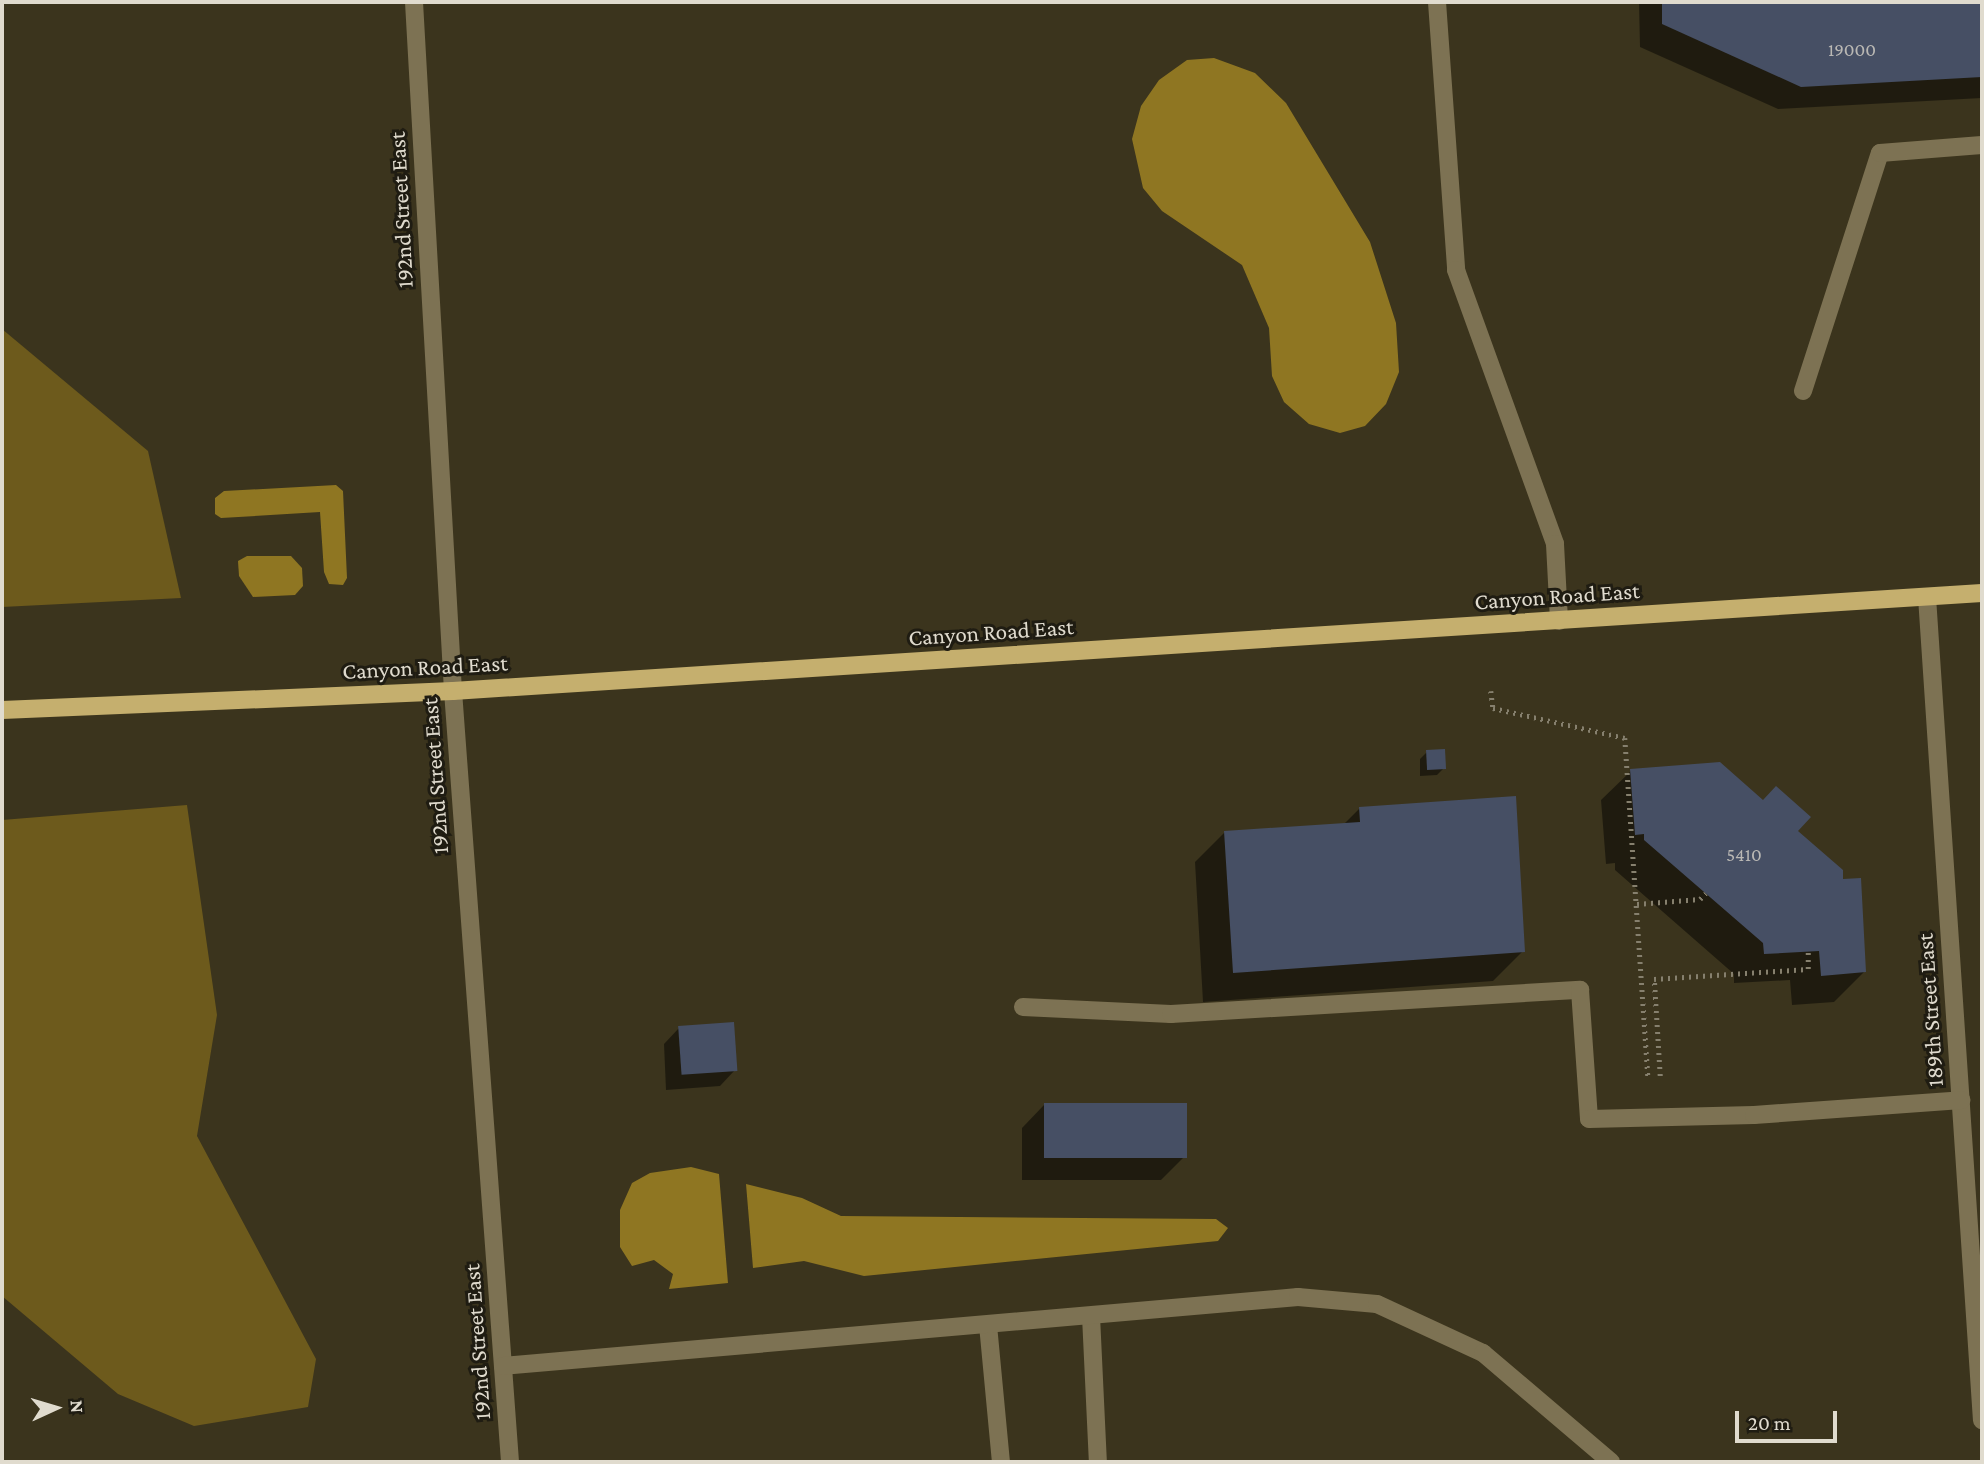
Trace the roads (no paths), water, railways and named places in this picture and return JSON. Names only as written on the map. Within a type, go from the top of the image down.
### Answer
[{"type":"main road","name":"Canyon Road East","points":[[2,710],[453,691],[1982,593]]},
{"type":"street","name":"192nd Street East","points":[[414,2],[453,691],[510,1462]]},
{"type":"street","points":[[1437,2],[1456,270],[1555,544],[1559,621]]},
{"type":"street","points":[[1803,391],[1880,153],[1982,145]]},
{"type":"street","name":"189th Street East","points":[[1927,597],[1961,1100],[1978,1283],[1982,1420]]},
{"type":"street","points":[[1023,1007],[1171,1014],[1580,990],[1589,1119],[1754,1115],[1961,1100]]},
{"type":"street","points":[[503,1366],[1298,1297],[1377,1304],[1483,1353],[1611,1462]]},
{"type":"street","points":[[1091,1316],[1098,1462]]},
{"type":"street","points":[[988,1325],[1000,1462]]}]
